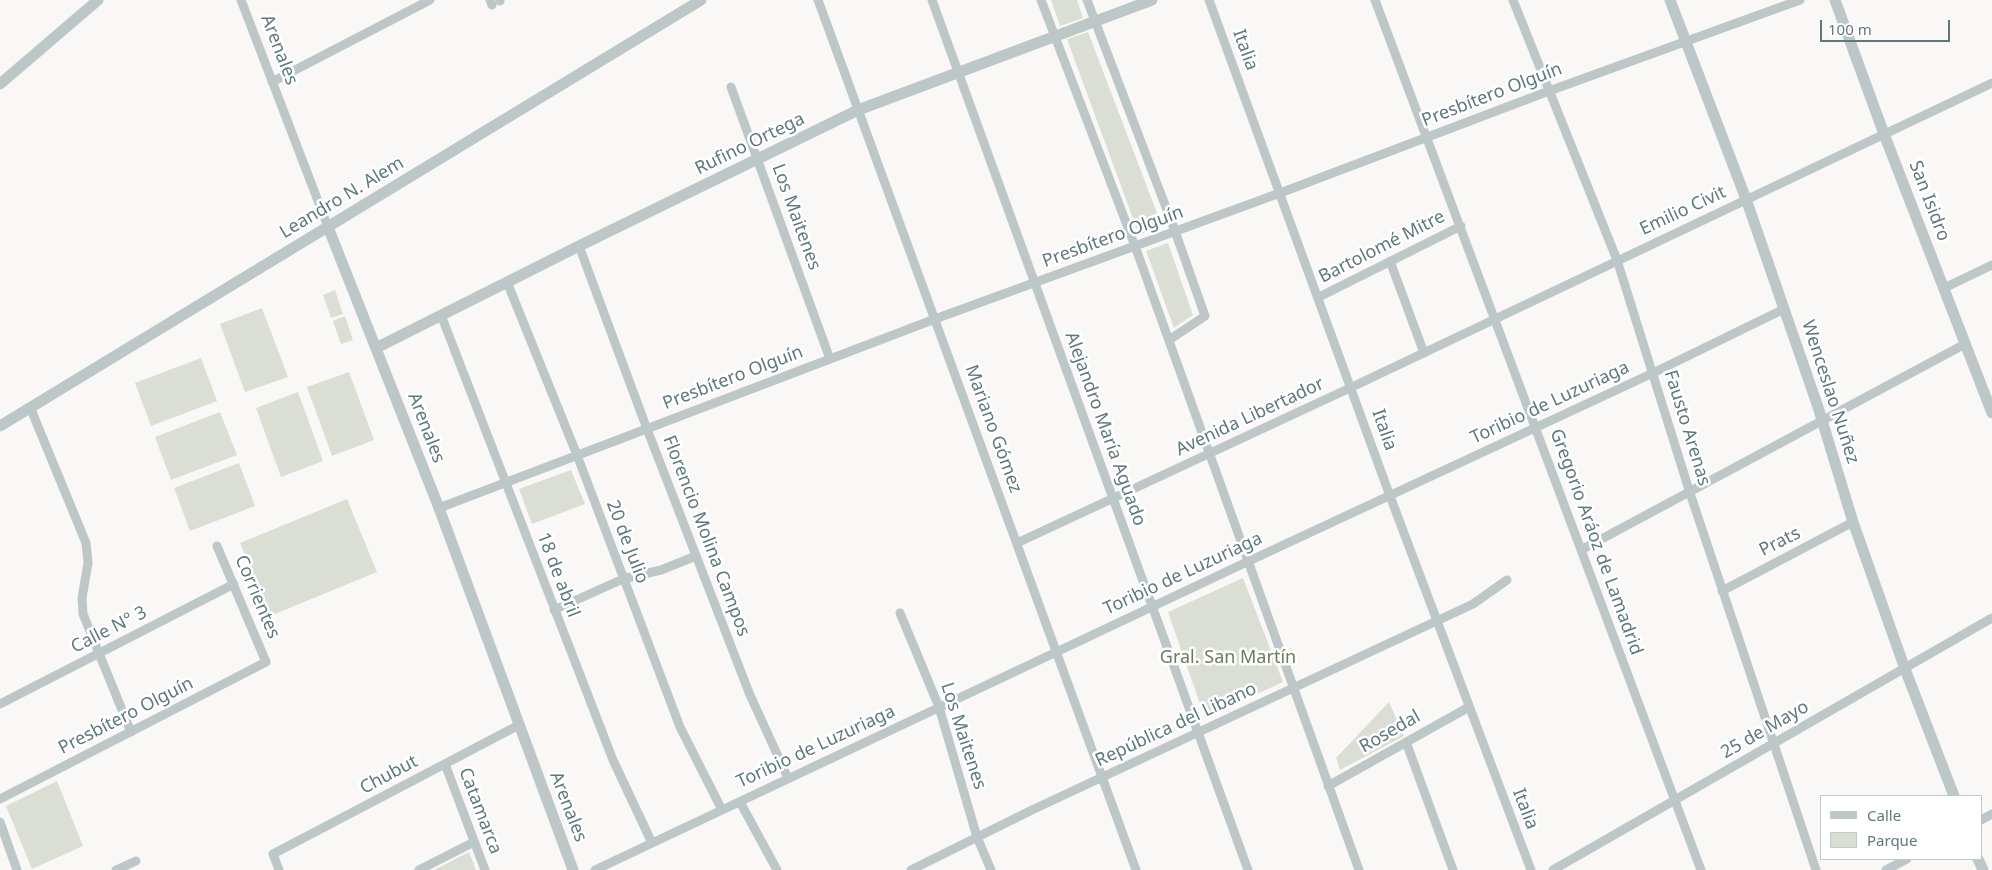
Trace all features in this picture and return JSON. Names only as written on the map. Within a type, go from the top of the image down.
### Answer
[{"type":"street","points":[[0,84],[98,0]]},
{"type":"street","name":"Arenales","points":[[241,0],[438,508],[574,870]]},
{"type":"street","points":[[272,82],[430,0]]},
{"type":"street","name":"Leandro N. Alem","points":[[0,426],[701,0]]},
{"type":"street","name":"Mariano Gómez","points":[[818,0],[1136,870]]},
{"type":"street","name":"Alejandro María Aguado","points":[[932,0],[1248,870]]},
{"type":"street","points":[[1041,0],[1135,246],[1359,870]]},
{"type":"street","points":[[1087,0],[1175,231],[1205,316],[1169,340]]},
{"type":"street","name":"Rufino Ortega","points":[[376,348],[579,246],[858,110],[1152,0]]},
{"type":"street","name":"Italia","points":[[1209,0],[1352,387],[1390,496],[1531,870]]},
{"type":"street","name":"Gregorio Aráoz de Lamadrid","points":[[1376,0],[1701,870]]},
{"type":"street","name":"Fausto Arenas","points":[[1513,0],[1617,260],[1690,493],[1772,744],[1816,870]]},
{"type":"street","name":"Wenceslao Nuñez","points":[[1670,0],[1746,199],[1822,422],[1853,522],[1905,669],[1954,795]]},
{"type":"street","name":"Presbítero Olguín","points":[[438,508],[935,319],[1800,0]]},
{"type":"street","name":"San Isidro","points":[[1835,0],[1884,134],[1992,413]]},
{"type":"street","name":"Emilio Civit","points":[[1496,319],[1992,83]]},
{"type":"street","name":"Los Maitenes","points":[[731,87],[830,359]]},
{"type":"street","name":"Bartolomé Mitre","points":[[1319,297],[1461,226]]},
{"type":"street","name":"Florencio Molina Campos","points":[[579,246],[647,429],[750,695],[788,778]]},
{"type":"street","points":[[1390,261],[1424,353]]},
{"type":"street","points":[[1944,288],[1992,265]]},
{"type":"street","name":"20 de Julio","points":[[507,282],[577,455],[680,727],[722,810]]},
{"type":"street","name":"Toribio de Luzuriaga","points":[[595,870],[1249,561],[1653,373],[1784,309]]},
{"type":"street","name":"18 de abril","points":[[440,315],[613,760],[652,843]]},
{"type":"street","name":"Avenida Libertador","points":[[1017,543],[1496,319]]},
{"type":"street","points":[[1581,550],[1965,344]]},
{"type":"street","points":[[30,408],[86,543],[88,563],[82,598],[83,614],[131,732]]},
{"type":"street","name":"Prats","points":[[1722,591],[1853,522]]},
{"type":"street","name":"Corrientes","points":[[217,546],[266,662]]},
{"type":"street","points":[[554,610],[623,579],[661,570],[696,556]]},
{"type":"street","name":"República del Libano","points":[[911,870],[1198,732],[1473,604],[1507,580]]},
{"type":"street","name":"Calle N° 3","points":[[0,704],[234,584]]},
{"type":"street","name":"Los Maitenes","points":[[900,613],[939,707],[977,837],[991,870]]},
{"type":"street","name":"25 de Mayo","points":[[1553,870],[1992,618]]},
{"type":"street","name":"Presbítero Olguín","points":[[0,799],[266,662]]},
{"type":"street","name":"Rosedal","points":[[1328,786],[1469,707]]},
{"type":"street","name":"Chubut","points":[[280,870],[274,854],[519,724]]},
{"type":"street","points":[[1406,742],[1453,870]]},
{"type":"street","name":"Catamarca","points":[[445,764],[485,870]]},
{"type":"street","points":[[740,802],[777,870]]},
{"type":"street","points":[[0,822],[17,870]]},
{"type":"street","points":[[420,870],[474,842]]},
{"type":"street","points":[[1886,870],[1905,860]]},
{"type":"street","points":[[116,870],[136,861]]},
{"type":"green space","points":[[1051,0],[1077,0],[1083,18],[1060,26]]},
{"type":"green space","points":[[1088,32],[1162,226],[1139,235],[1067,39]]},
{"type":"green space","points":[[1168,243],[1193,315],[1174,328],[1146,251]]},
{"type":"green space","points":[[335,290],[343,314],[331,318],[323,295]]},
{"type":"green space","points":[[262,308],[288,377],[245,392],[220,324]]},
{"type":"green space","points":[[345,316],[353,340],[341,344],[333,321]]},
{"type":"green space","points":[[201,358],[217,401],[151,426],[135,383]]},
{"type":"green space","points":[[349,372],[374,440],[332,456],[307,387]]},
{"type":"green space","points":[[298,392],[323,461],[281,477],[256,408]]},
{"type":"green space","points":[[220,412],[237,455],[171,480],[155,437]]},
{"type":"green space","points":[[239,463],[255,506],[190,531],[174,488]]},
{"type":"green space","points":[[571,470],[585,504],[532,524],[519,489]]},
{"type":"green space","points":[[347,499],[377,572],[270,616],[240,543]]},
{"type":"green space","name":"Gral. San Martín","points":[[1243,578],[1283,682],[1205,718],[1168,612]]},
{"type":"green space","points":[[1389,702],[1404,736],[1340,770],[1336,758]]},
{"type":"green space","points":[[57,781],[83,846],[32,869],[6,806]]},
{"type":"green space","points":[[469,852],[476,870],[434,870]]}]
